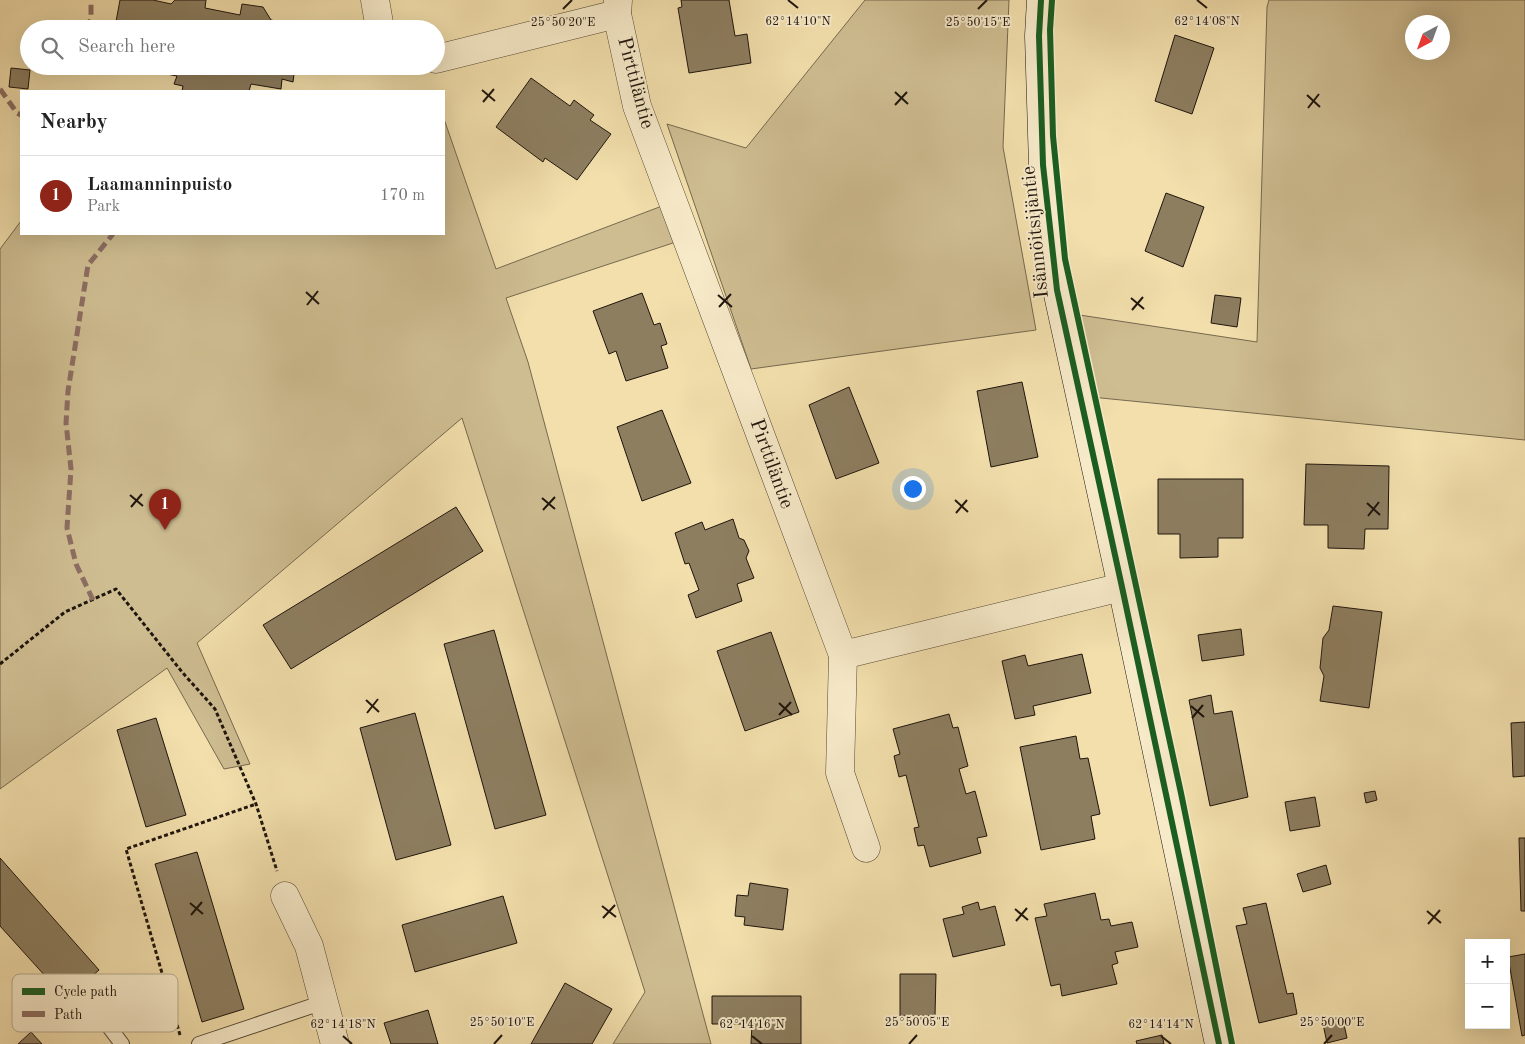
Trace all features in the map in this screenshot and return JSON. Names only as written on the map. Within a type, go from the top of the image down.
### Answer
[{"type":"street","points":[[376,0],[379,20]]},
{"type":"street","name":"Isännöitsijäntie","points":[[1041,0],[1039,36],[1043,166],[1057,290],[1219,1044]]},
{"type":"street","points":[[445,56],[617,7]]},
{"type":"street","name":"Pirttiläntie","points":[[617,7],[637,106],[843,655]]},
{"type":"street","points":[[866,848],[840,773],[843,655],[1122,587]]},
{"type":"street","points":[[284,896],[309,946],[335,1044]]},
{"type":"lane","points":[[199,1044],[324,1002]]},
{"type":"lane","points":[[113,1032],[122,1044]]},
{"type":"path","points":[[0,664],[65,612],[116,589],[182,672],[215,709],[256,804],[284,896]]},
{"type":"path","points":[[162,974],[126,848],[256,804]]},
{"type":"path","points":[[178,1030],[182,1044]]},
{"type":"shaded area","points":[[865,0],[1009,0],[1003,147],[1036,330],[751,369],[667,124],[746,148]]},
{"type":"shaded area","points":[[1269,0],[1525,0],[1525,440],[1091,397],[1073,314],[1257,342],[1267,7]]},
{"type":"shaded area","points":[[445,122],[496,269],[662,206],[676,242],[506,298],[528,362],[711,1044],[613,1044],[645,992],[462,418],[197,643],[250,764],[224,769],[167,668],[0,789],[0,249],[20,222],[20,235],[445,235]]},
{"type":"building","points":[[120,0],[153,0],[171,4],[175,0],[206,0],[205,8],[240,15],[242,4],[263,7],[271,20],[116,20]]},
{"type":"building","points":[[681,0],[729,0],[735,36],[747,34],[751,63],[689,73],[678,8],[682,7]]},
{"type":"building","points":[[1175,35],[1214,48],[1192,114],[1155,101]]},
{"type":"building","points":[[11,68],[20,69],[20,75],[29,75],[28,89],[9,87]]},
{"type":"building","points":[[172,75],[294,75],[293,82],[282,79],[281,89],[251,84],[249,90],[182,90],[183,86],[174,84],[177,76]]},
{"type":"building","points":[[531,78],[570,106],[574,100],[594,115],[590,120],[611,134],[577,180],[545,158],[543,162],[496,127]]},
{"type":"building","points":[[1166,193],[1204,207],[1183,267],[1145,251]]},
{"type":"building","points":[[642,293],[654,325],[660,323],[667,344],[661,346],[668,368],[626,381],[616,351],[609,354],[593,311]]},
{"type":"building","points":[[1215,295],[1241,298],[1237,327],[1211,323]]},
{"type":"building","points":[[1022,382],[1038,457],[991,467],[977,391]]},
{"type":"building","points":[[849,387],[879,463],[836,479],[809,405]]},
{"type":"building","points":[[662,410],[691,483],[642,501],[617,427]]},
{"type":"building","points":[[1306,464],[1389,466],[1388,529],[1365,529],[1364,549],[1328,548],[1328,525],[1304,525]]},
{"type":"building","points":[[1158,479],[1243,479],[1243,538],[1218,538],[1218,557],[1180,558],[1180,534],[1158,534]]},
{"type":"building","points":[[456,507],[483,551],[291,669],[263,625]]},
{"type":"building","points":[[733,519],[739,538],[744,540],[749,551],[746,558],[754,578],[737,584],[742,601],[696,618],[688,595],[699,590],[689,563],[685,564],[675,533],[702,522],[705,530]]},
{"type":"building","points":[[1333,606],[1382,612],[1369,708],[1320,701],[1324,676],[1320,668],[1323,638],[1329,630]]},
{"type":"building","points":[[1241,629],[1244,655],[1202,661],[1198,635]]},
{"type":"building","points":[[494,630],[546,815],[495,829],[444,644]]},
{"type":"building","points":[[771,632],[799,712],[745,731],[717,651]]},
{"type":"building","points":[[1082,654],[1091,693],[1033,706],[1035,715],[1015,719],[1002,661],[1025,655],[1028,666]]},
{"type":"building","points":[[1211,695],[1214,714],[1232,711],[1248,797],[1210,806],[1189,700]]},
{"type":"building","points":[[415,713],[451,845],[396,860],[360,728]]},
{"type":"building","points":[[949,714],[953,728],[958,727],[968,766],[959,769],[966,794],[975,791],[987,836],[977,838],[981,853],[930,867],[924,845],[918,846],[914,828],[919,827],[906,775],[899,777],[894,756],[900,754],[893,729]]},
{"type":"building","points":[[156,718],[186,815],[146,827],[117,730]]},
{"type":"building","points":[[1525,722],[1525,776],[1513,777],[1511,723]]},
{"type":"building","points":[[1076,736],[1080,759],[1088,758],[1100,814],[1091,816],[1095,839],[1041,850],[1020,747]]},
{"type":"building","points":[[1375,791],[1377,800],[1366,803],[1364,793]]},
{"type":"building","points":[[1315,797],[1320,826],[1290,831],[1285,802]]},
{"type":"building","points":[[1519,838],[1525,838],[1525,911],[1521,911]]},
{"type":"building","points":[[197,852],[244,1009],[202,1022],[155,864]]},
{"type":"building","points":[[0,858],[99,970],[94,974],[43,974],[0,926]]},
{"type":"building","points":[[1326,865],[1331,884],[1303,892],[1297,874]]},
{"type":"building","points":[[750,883],[788,889],[783,930],[744,925],[745,917],[735,916],[737,895],[748,896]]},
{"type":"building","points":[[1095,893],[1101,920],[1109,919],[1111,926],[1132,922],[1138,947],[1115,952],[1118,963],[1112,965],[1117,984],[1062,996],[1060,984],[1051,986],[1035,918],[1047,916],[1044,904]]},
{"type":"building","points":[[503,896],[517,943],[415,972],[402,925]]},
{"type":"building","points":[[978,902],[980,910],[995,906],[1005,945],[953,957],[943,919],[964,914],[962,907]]},
{"type":"building","points":[[1266,903],[1287,994],[1293,993],[1297,1014],[1259,1023],[1236,926],[1247,924],[1243,908]]},
{"type":"building","points":[[1525,954],[1525,1035],[1522,1036],[1510,968],[1510,957]]},
{"type":"building","points":[[900,974],[936,974],[935,1016],[900,1016]]},
{"type":"building","points":[[565,983],[612,1009],[592,1044],[531,1044]]},
{"type":"building","points":[[712,996],[801,996],[801,1044],[751,1044],[752,1024],[712,1024]]},
{"type":"building","points":[[428,1010],[438,1044],[391,1044],[384,1023]]},
{"type":"building","points":[[1343,1020],[1347,1038],[1327,1043],[1323,1024]]},
{"type":"building","points":[[31,1032],[42,1044],[18,1044]]},
{"type":"building","points":[[1162,1035],[1164,1044],[1137,1044],[1136,1041]]},
{"type":"marked path","points":[[90,20],[91,0]]},
{"type":"marked path","points":[[0,89],[20,114]]},
{"type":"marked path","points":[[93,600],[76,564],[67,528],[71,469],[66,423],[68,391],[88,265],[112,235]]},
{"type":"cycle path","points":[[1041,0],[1039,36],[1043,165],[1057,290],[1219,1044]]},
{"type":"cycle path","points":[[1052,0],[1050,30],[1053,136],[1065,259],[1181,793],[1232,1044]]},
{"type":"place","name":"Laamanninpuisto","points":[[165,530]]}]
